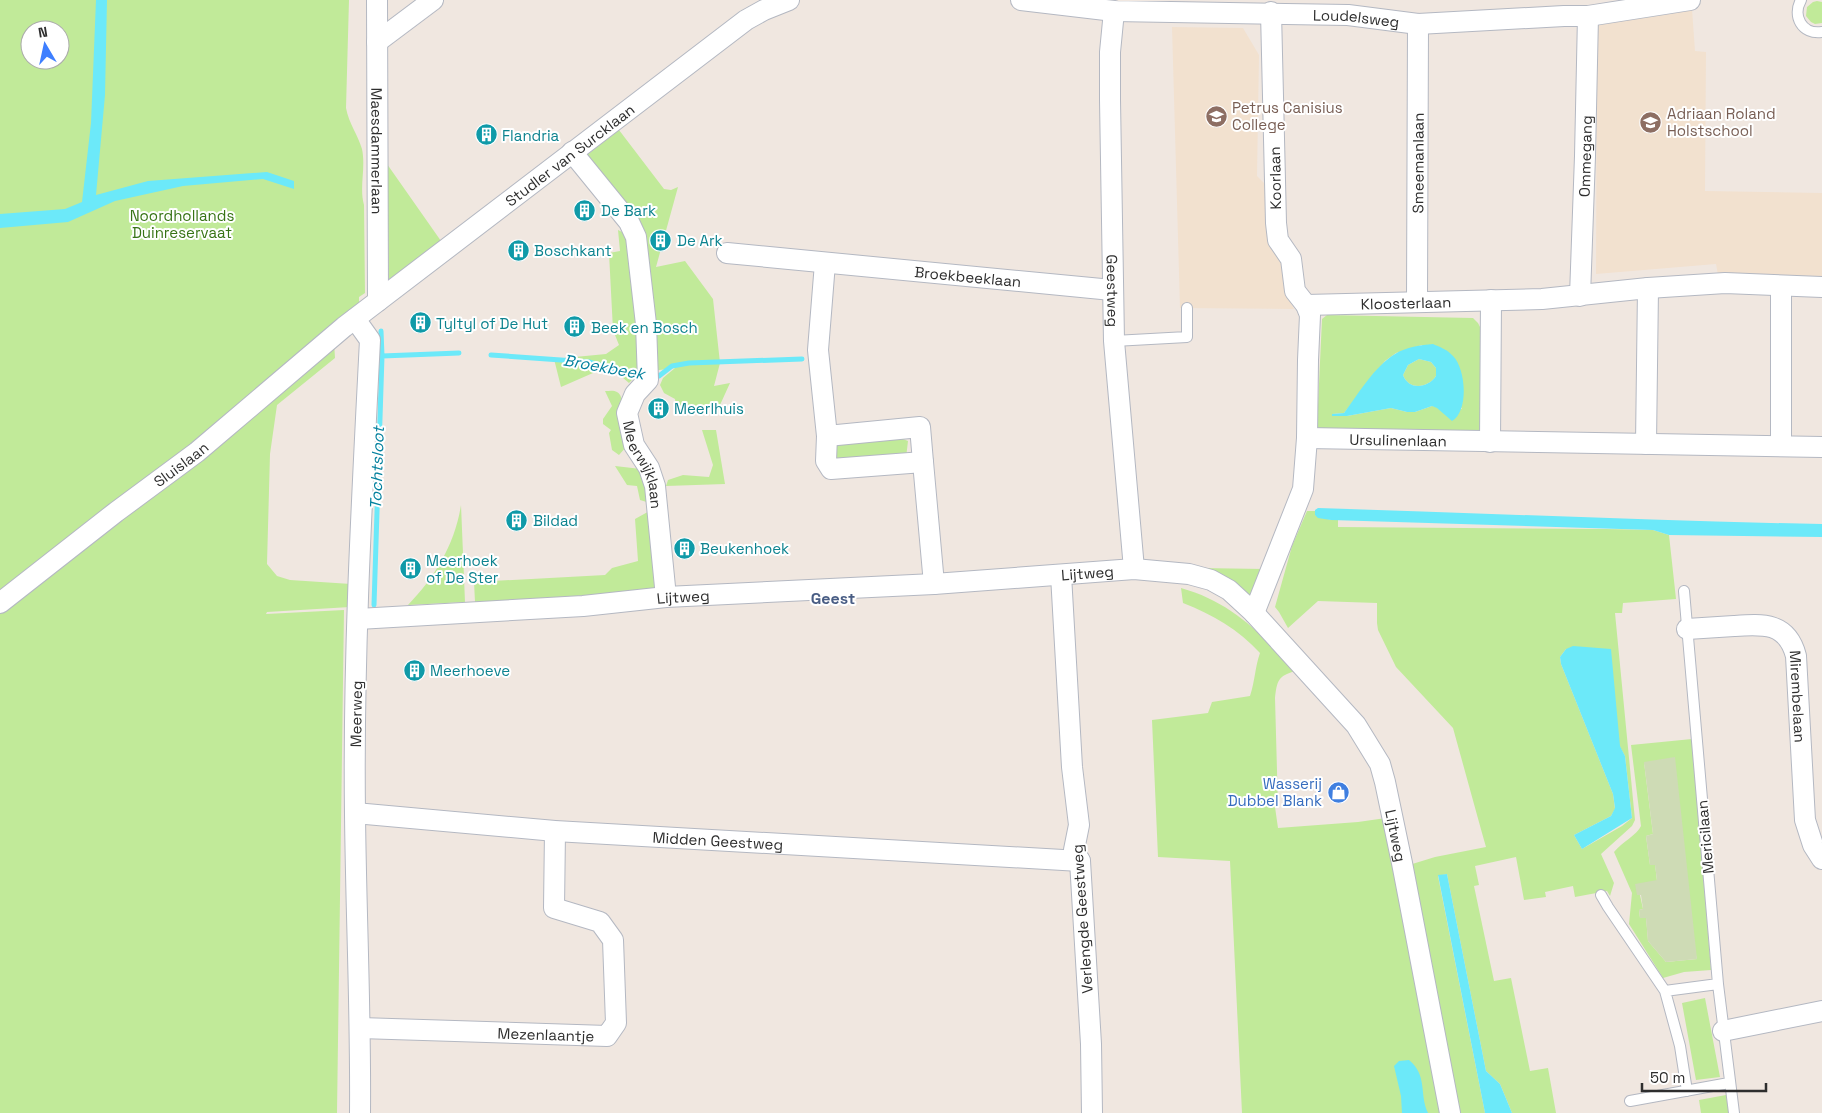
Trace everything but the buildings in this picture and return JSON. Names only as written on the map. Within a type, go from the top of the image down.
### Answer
[{"type":"street","name":"Maesdammerlaan","points":[[377,0],[378,301]]},
{"type":"street","points":[[377,42],[433,0]]},
{"type":"street","name":"Studler van Surcklaan","points":[[355,319],[746,20],[789,0]]},
{"type":"street","name":"Loudelsweg","points":[[1021,0],[1114,10],[1271,12],[1347,7],[1418,24],[1564,8],[1588,16],[1690,0]]},
{"type":"street","name":"Geestweg","points":[[1114,10],[1110,52],[1112,290],[1114,341],[1134,570]]},
{"type":"street","name":"Koorlaan","points":[[1271,12],[1278,240],[1291,259],[1295,291],[1306,305]]},
{"type":"street","name":"Ommegang","points":[[1580,296],[1586,156],[1588,16]]},
{"type":"street","name":"Smeemanlaan","points":[[1417,302],[1418,24]]},
{"type":"street","name":"Meerwijklaan","points":[[572,152],[629,222],[636,237],[646,324],[648,375],[635,394],[627,414],[634,445],[649,468],[655,486],[666,597]]},
{"type":"street","name":"Broekbeeklaan","points":[[727,254],[1112,290]]},
{"type":"street","points":[[825,263],[818,350],[827,436],[826,461],[831,469],[923,462]]},
{"type":"street","name":"Kloosterlaan","points":[[1306,305],[1542,299],[1648,288],[1725,283],[1822,287]]},
{"type":"street","points":[[1781,286],[1781,446]]},
{"type":"street","points":[[1646,444],[1648,288]]},
{"type":"street","points":[[1490,442],[1491,300]]},
{"type":"street","points":[[1254,613],[1303,489],[1307,438],[1310,315],[1306,305]]},
{"type":"street","name":"Sluislaan","points":[[0,603],[116,512],[197,452],[355,319]]},
{"type":"street","name":"Meerweg","points":[[355,319],[370,340],[358,619],[355,813],[360,1113]]},
{"type":"street","points":[[827,436],[920,427],[934,584]]},
{"type":"street","name":"Ursulinenlaan","points":[[1307,438],[1822,447]]},
{"type":"street","name":"Lijtweg","points":[[358,619],[583,606],[666,597],[934,584],[1134,570],[1189,574],[1211,580],[1229,590],[1254,613],[1356,725],[1380,764],[1402,863],[1450,1113]]},
{"type":"street","name":"Verlengde Geestweg","points":[[1061,575],[1072,767],[1078,825],[1074,850],[1080,861],[1092,1044],[1092,1113]]},
{"type":"street","name":"Mirembelaan","points":[[1687,629],[1763,624],[1777,629],[1789,640],[1796,656],[1805,820],[1814,845],[1822,858]]},
{"type":"street","name":"Midden Geestweg","points":[[355,813],[555,831],[1080,861]]},
{"type":"street","name":"Mezenlaantje","points":[[360,1028],[607,1036],[616,1023],[613,940],[600,922],[554,908],[555,831]]},
{"type":"street","points":[[1723,1031],[1822,1011]]},
{"type":"lane","points":[[1801,0],[1797,12],[1801,25],[1812,32],[1822,32]]},
{"type":"lane","points":[[1114,341],[1187,337],[1187,308]]},
{"type":"lane","name":"Mericilaan","points":[[1684,591],[1718,984],[1734,1113]]},
{"type":"lane","points":[[1601,895],[1665,991],[1680,1046],[1687,1091]]},
{"type":"lane","points":[[1665,991],[1718,984]]},
{"type":"lane","points":[[1630,1101],[1729,1084]]},
{"type":"shaded area","name":"Adriaan Roland Holstschool","points":[[1692,9],[1695,51],[1706,52],[1705,191],[1822,193],[1822,276],[1718,275],[1716,264],[1596,274],[1597,25]]},
{"type":"shaded area","name":"Petrus Canisius College","points":[[1172,27],[1243,28],[1259,55],[1257,176],[1269,188],[1287,270],[1288,297],[1294,309],[1180,308]]},
{"type":"green space","name":"Noordhollands Duinreservaat","points":[[0,0],[349,0],[346,108],[363,156],[362,191],[364,205],[365,293],[359,297],[359,305],[333,326],[335,358],[277,405],[270,454],[267,564],[277,576],[290,580],[351,584],[350,607],[267,612],[266,614],[344,610],[337,1113],[0,1113]]},
{"type":"green space","points":[[1817,1],[1822,2],[1822,23],[1815,24],[1806,16],[1807,7]]},
{"type":"green space","points":[[619,130],[664,189],[671,190],[678,187],[656,267],[685,261],[713,299],[720,363],[714,386],[730,383],[720,405],[676,408],[675,399],[664,393],[660,385],[663,378],[675,368],[652,371],[639,236],[583,158]]},
{"type":"green space","points":[[387,164],[441,241],[389,281]]},
{"type":"green space","points":[[618,230],[632,237],[644,367],[629,383],[609,366],[561,387],[554,359],[606,354],[619,345],[613,330],[609,253],[620,251]]},
{"type":"green space","points":[[1327,315],[1473,318],[1481,329],[1482,429],[1477,434],[1322,430],[1317,427],[1322,319]],"holes":[[[1422,345],[1462,409],[1432,406],[1415,412],[1407,412],[1391,408],[1347,416],[1332,416],[1332,414],[1344,413],[1385,361],[1396,353]]]},
{"type":"green space","points":[[1419,359],[1431,362],[1436,368],[1436,376],[1424,385],[1414,386],[1403,375],[1408,365]]},
{"type":"green space","points":[[605,391],[617,392],[622,401],[625,417],[626,447],[619,455],[612,450],[609,433],[611,430],[603,424],[603,419],[612,406]]},
{"type":"green space","points":[[702,430],[716,430],[725,484],[666,486],[668,480],[683,475],[709,477],[713,465]]},
{"type":"green space","points":[[900,438],[908,441],[906,458],[836,461],[833,445]]},
{"type":"green space","points":[[615,466],[641,469],[650,503],[640,500],[637,486],[627,485]]},
{"type":"green space","points":[[461,505],[465,602],[408,605],[427,583],[449,546]]},
{"type":"green space","points":[[653,509],[658,591],[475,602],[474,582],[605,575],[612,568],[638,561],[635,519]]},
{"type":"green space","points":[[1307,511],[1315,511],[1315,515],[1338,520],[1338,527],[1653,530],[1669,535],[1676,599],[1623,603],[1622,613],[1615,613],[1635,820],[1632,826],[1601,854],[1614,883],[1610,896],[1607,891],[1575,897],[1573,886],[1545,892],[1546,897],[1524,900],[1516,857],[1475,866],[1479,885],[1474,886],[1494,981],[1511,978],[1530,1071],[1548,1068],[1556,1113],[1512,1113],[1500,1084],[1486,1071],[1447,874],[1438,876],[1485,1113],[1456,1113],[1409,865],[1435,857],[1486,847],[1453,728],[1396,667],[1378,630],[1377,603],[1318,601],[1288,628],[1275,607],[1292,546]],"holes":[[[1566,649],[1625,756],[1632,818],[1622,826],[1582,849],[1574,835],[1611,816],[1615,809],[1613,794],[1561,664],[1560,657]]]},
{"type":"green space","points":[[1199,568],[1265,569],[1254,603]]},
{"type":"green space","points":[[1181,588],[1215,602],[1244,620],[1295,671],[1279,680],[1275,698],[1278,807],[1275,807],[1278,828],[1386,818],[1442,1113],[1242,1113],[1230,861],[1158,857],[1152,720],[1208,713],[1212,702],[1250,696],[1260,653],[1252,644],[1224,624],[1205,612],[1183,603]]},
{"type":"green space","points":[[1692,739],[1711,970],[1684,972],[1663,978],[1629,924],[1632,893],[1614,852],[1641,826],[1631,745]],"holes":[[[1644,762],[1697,959],[1666,962],[1648,941],[1646,917],[1640,918],[1639,910],[1643,909],[1640,895],[1657,881],[1655,864],[1650,865],[1646,836],[1653,834]]]},
{"type":"green space","points":[[1675,757],[1697,959],[1666,962],[1648,941],[1646,918],[1640,918],[1639,910],[1643,909],[1641,895],[1637,895],[1635,884],[1657,880],[1655,865],[1650,865],[1646,836],[1653,834],[1644,762]]},
{"type":"green space","points":[[1705,998],[1720,1077],[1696,1080],[1682,1003]]},
{"type":"green space","points":[[1726,1095],[1729,1113],[1701,1113],[1699,1100]]},
{"type":"water","points":[[96,0],[107,0],[105,95],[96,195],[148,181],[267,172],[294,181],[294,189],[263,179],[183,186],[115,201],[68,222],[0,228],[0,214],[65,209],[82,202],[91,123]]},
{"type":"water","points":[[1433,344],[1449,352],[1461,370],[1464,390],[1463,399],[1457,416],[1452,421],[1432,406],[1415,412],[1391,408],[1347,416],[1332,416],[1332,414],[1344,413],[1367,381],[1387,359],[1404,350]],"holes":[[[1419,359],[1431,362],[1436,368],[1436,376],[1424,385],[1414,386],[1403,375],[1408,365]]]},
{"type":"water","points":[[1318,508],[1822,524],[1822,537],[1669,535],[1653,530],[1331,520],[1318,518],[1315,515],[1315,510]]},
{"type":"water","points":[[1573,646],[1611,649],[1620,746],[1625,756],[1632,818],[1582,849],[1574,835],[1611,816],[1615,808],[1613,794],[1561,664],[1560,657],[1566,649]]},
{"type":"water","points":[[1447,874],[1486,1071],[1500,1084],[1512,1113],[1485,1113],[1438,875]]},
{"type":"water","points":[[1409,1060],[1419,1072],[1428,1113],[1402,1113],[1401,1096],[1394,1066],[1399,1061]]},
{"type":"waterway","name":"Tochtsloot","points":[[374,605],[382,356],[381,331]]},
{"type":"waterway","name":"Broekbeek","points":[[382,356],[459,353]]},
{"type":"waterway","name":"Broekbeek","points":[[491,355],[589,362],[630,374],[644,375]]},
{"type":"waterway","name":"Broekbeek","points":[[652,376],[659,376],[672,366],[689,363],[802,359]]},
{"type":"place","name":"Petrus Canisius College","points":[[1216,116]]},
{"type":"place","name":"Adriaan Roland Holstschool","points":[[1651,122]]},
{"type":"place","name":"Flandria","points":[[486,135]]},
{"type":"place","name":"De Bark","points":[[585,210]]},
{"type":"place","name":"De Ark","points":[[661,240]]},
{"type":"place","name":"Boschkant","points":[[518,250]]},
{"type":"place","name":"Tyltyl of De Hut","points":[[420,323]]},
{"type":"place","name":"Beek en Bosch","points":[[575,327]]},
{"type":"place","name":"Meerlhuis","points":[[658,408]]},
{"type":"place","name":"Bildad","points":[[517,520]]},
{"type":"place","name":"Beukenhoek","points":[[684,548]]},
{"type":"place","name":"Meerhoek of De Ster","points":[[410,569]]},
{"type":"place","name":"Meerhoeve","points":[[414,670]]},
{"type":"place","name":"Wasserij Dubbel Blank","points":[[1338,792]]},
{"type":"district","name":"Geest","points":[[833,598]]}]
